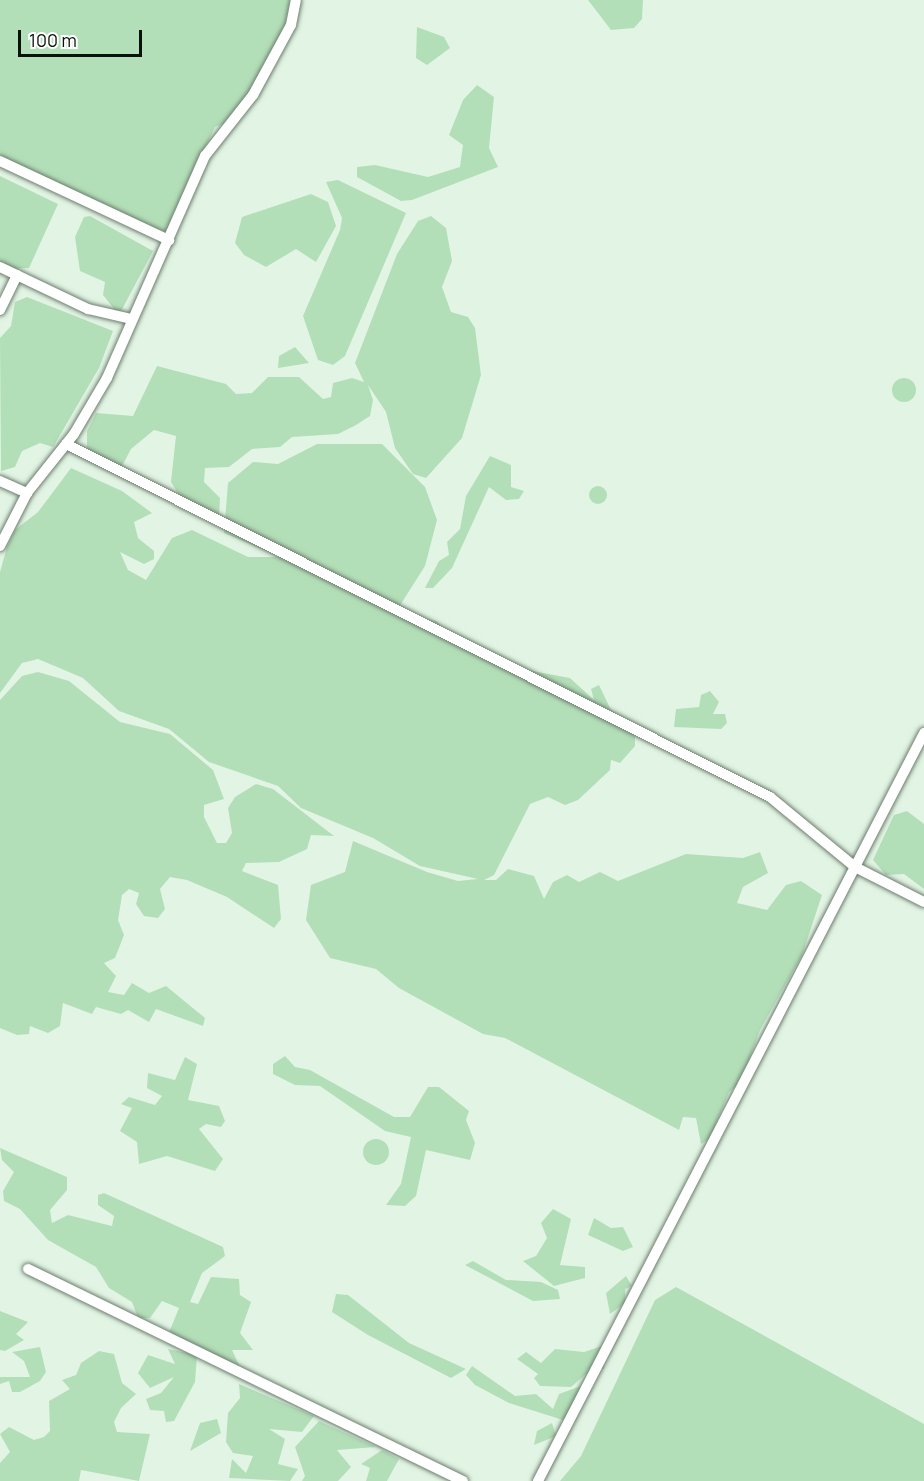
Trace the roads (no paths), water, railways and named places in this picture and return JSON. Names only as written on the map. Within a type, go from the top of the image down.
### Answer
[{"type":"street","points":[[0,546],[27,493],[66,444],[107,378],[131,319],[169,240],[205,156],[253,95],[291,25],[296,0]]},
{"type":"street","points":[[0,161],[169,240]]},
{"type":"street","points":[[0,267],[88,309],[131,319]]},
{"type":"street","points":[[0,310],[17,275]]},
{"type":"street","points":[[66,444],[770,797],[855,867],[924,902]]},
{"type":"street","points":[[0,481],[27,493]]},
{"type":"street","points":[[538,1481],[924,733]]},
{"type":"street","points":[[28,1269],[463,1481]]}]
